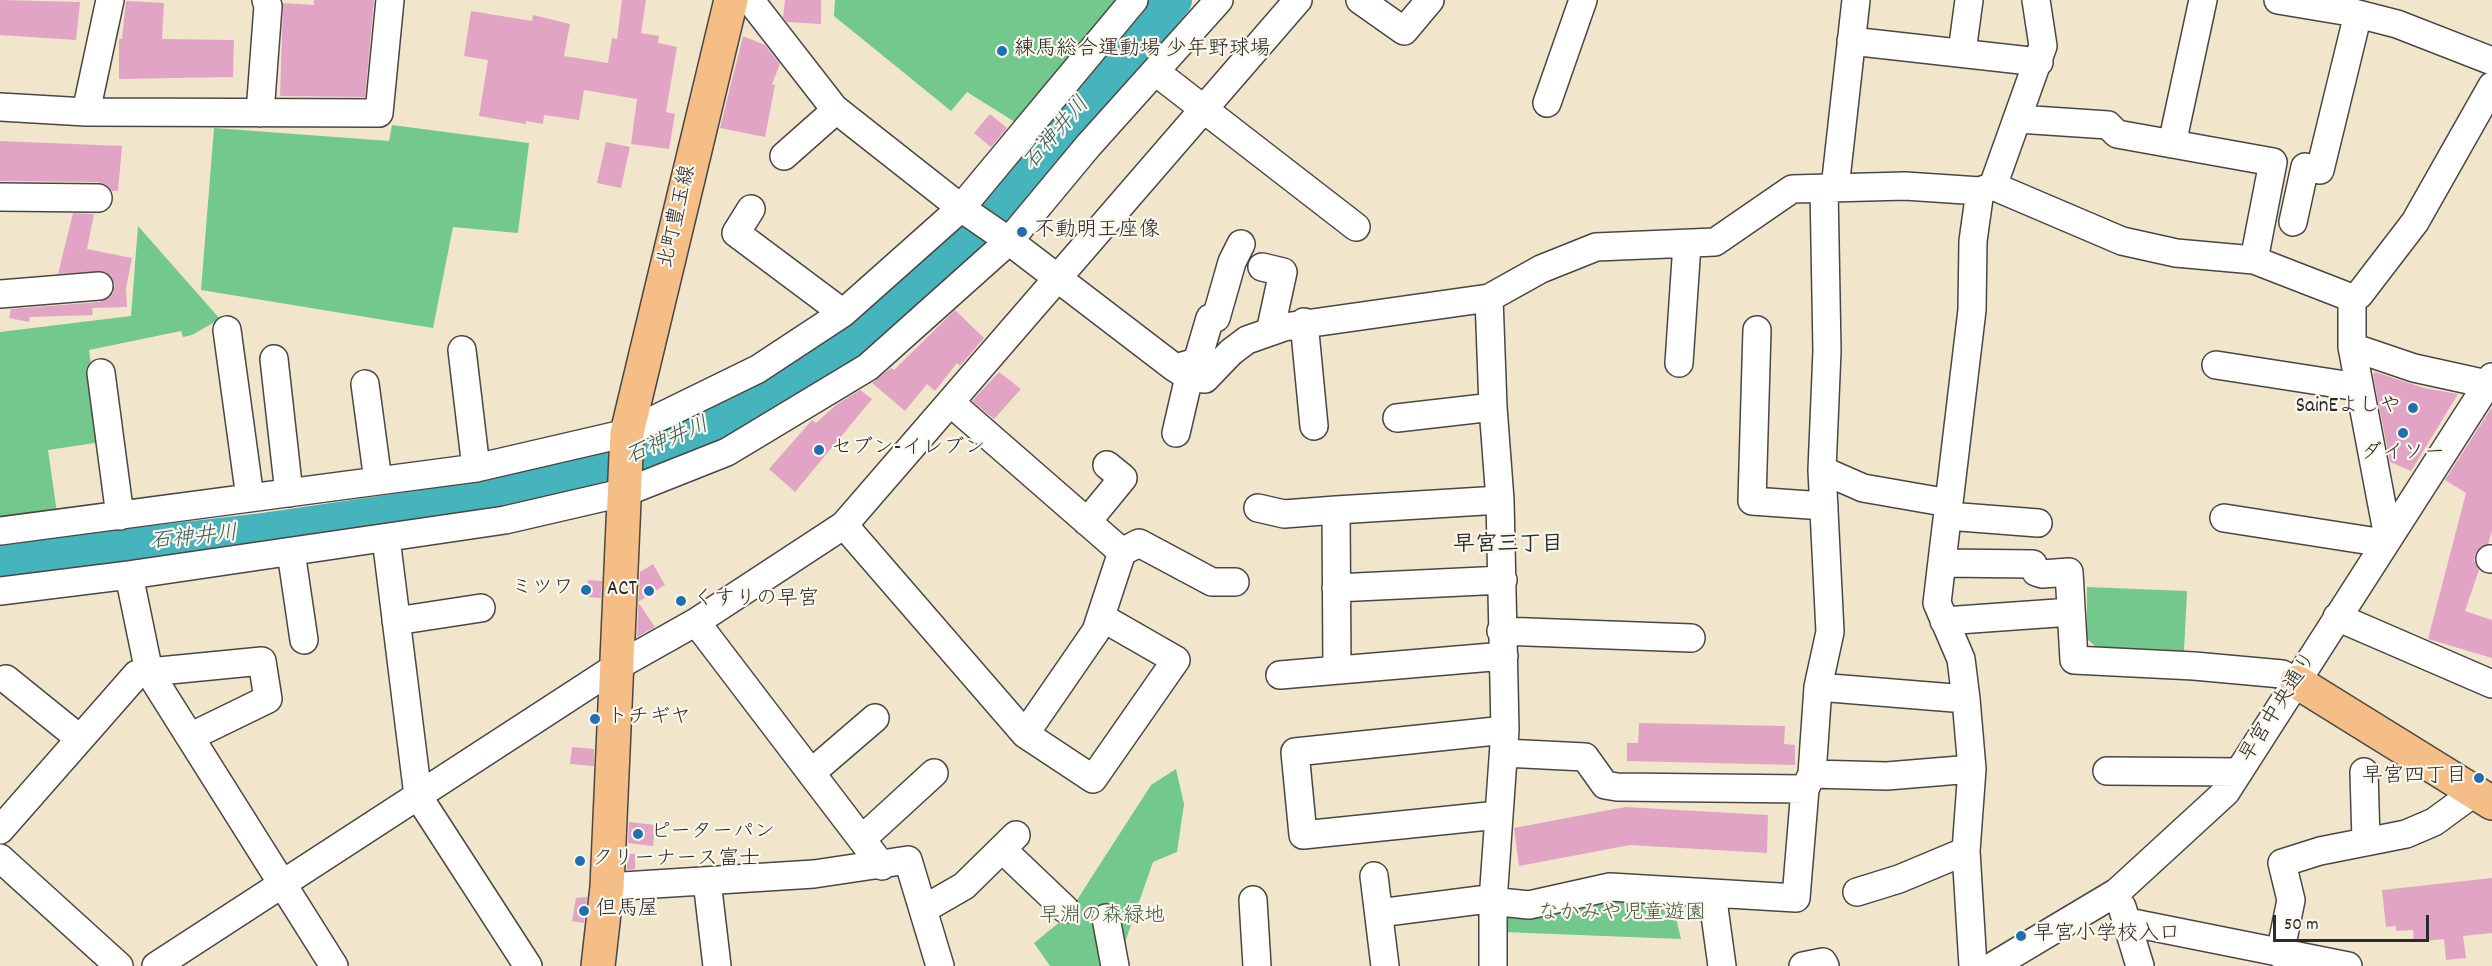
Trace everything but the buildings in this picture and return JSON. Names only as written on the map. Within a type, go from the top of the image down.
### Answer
[{"type":"main road","name":"北町豊玉線","points":[[626,492],[627,434],[731,0]]},
{"type":"main road","points":[[598,966],[607,887],[626,492]]},
{"type":"main road","points":[[2297,682],[2483,798]]},
{"type":"street","points":[[86,111],[110,0]]},
{"type":"street","points":[[260,114],[268,6],[266,0]]},
{"type":"street","points":[[0,107],[260,114],[379,112],[390,0]]},
{"type":"street","points":[[750,0],[836,110],[1182,373],[1204,379],[1231,352],[1248,340],[1304,322],[1489,298],[1542,269],[1596,247],[1715,242],[1792,189],[1905,186],[1987,188],[2122,241],[2176,253],[2254,260],[2352,298],[2359,296],[2415,222],[2492,86]]},
{"type":"street","points":[[0,531],[476,468],[627,434],[758,369],[843,313],[965,210],[1134,0]]},
{"type":"street","points":[[0,591],[129,575],[505,520],[626,492],[727,452],[868,367],[1005,238],[1219,0]]},
{"type":"street","points":[[156,966],[616,667],[696,622],[844,525],[1298,0]]},
{"type":"street","points":[[1360,0],[1404,32],[1430,0]]},
{"type":"street","points":[[1547,103],[1583,0]]},
{"type":"street","points":[[1379,914],[1480,900],[1529,905],[1610,887],[1796,898],[1818,687],[1830,632],[1822,470],[1830,188],[1856,0]]},
{"type":"street","points":[[1962,52],[1969,0]]},
{"type":"street","points":[[1973,966],[1966,850],[1972,769],[1966,699],[1960,659],[1937,603],[1972,310],[1973,241],[1987,188],[2018,119],[2039,62],[2043,46],[2036,0]]},
{"type":"street","points":[[2172,144],[2203,0]]},
{"type":"street","points":[[2278,0],[2355,9],[2492,61]]},
{"type":"street","points":[[2293,222],[2305,167],[2320,170],[2355,9]]},
{"type":"street","points":[[1851,41],[2039,62]]},
{"type":"street","points":[[1161,76],[1356,227]]},
{"type":"street","points":[[784,156],[836,110]]},
{"type":"street","points":[[2018,119],[2108,125],[2117,134],[2274,162],[2254,260]]},
{"type":"street","points":[[0,197],[98,198]]},
{"type":"street","points":[[751,208],[736,233],[843,313]]},
{"type":"street","points":[[1176,433],[1182,373],[1197,362],[1210,318],[1215,318],[1232,262],[1241,244]]},
{"type":"street","points":[[1679,363],[1687,244]]},
{"type":"street","points":[[1262,267],[1283,272],[1270,332]]},
{"type":"street","points":[[0,294],[99,286]]},
{"type":"street","points":[[1489,298],[1492,407],[1500,500],[1503,580],[1504,742],[1493,901],[1493,966]]},
{"type":"street","points":[[2224,518],[2386,540],[2352,347],[2352,298]]},
{"type":"street","points":[[1304,322],[1314,426]]},
{"type":"street","points":[[227,330],[250,498]]},
{"type":"street","points":[[1757,330],[1752,501],[1824,506]]},
{"type":"street","points":[[2352,347],[2414,368],[2490,382]]},
{"type":"street","points":[[462,350],[476,468]]},
{"type":"street","points":[[274,359],[289,493]]},
{"type":"street","points":[[2216,365],[2358,387]]},
{"type":"street","points":[[101,373],[120,516]]},
{"type":"street","name":"早宮中央通り","points":[[1993,966],[2117,892],[2221,798],[2490,382]]},
{"type":"street","points":[[365,384],[378,481]]},
{"type":"street","points":[[951,403],[1122,552]]},
{"type":"street","points":[[1397,418],[1492,407]]},
{"type":"street","points":[[1087,522],[1123,478],[1107,465]]},
{"type":"street","points":[[1822,470],[1863,488],[1949,510],[2038,523]]},
{"type":"street","points":[[1258,508],[1284,514],[1500,500]]},
{"type":"street","points":[[1336,510],[1337,670]]},
{"type":"street","points":[[844,525],[1025,734],[1093,779],[1176,660],[1101,617]]},
{"type":"street","points":[[386,538],[418,796],[528,966]]},
{"type":"street","points":[[1025,734],[1096,631],[1122,552],[1139,543],[1212,582],[1235,582]]},
{"type":"street","points":[[291,552],[304,640]]},
{"type":"street","points":[[1942,563],[2033,564],[2036,572],[2042,574],[2069,572],[2074,660],[2194,666],[2282,674],[2297,682]]},
{"type":"street","points":[[129,575],[149,672],[192,736],[334,966]]},
{"type":"street","points":[[1336,588],[1503,580]]},
{"type":"street","points":[[396,621],[481,608]]},
{"type":"street","points":[[1944,621],[2071,612]]},
{"type":"street","points":[[2337,617],[2492,684]]},
{"type":"street","points":[[696,622],[882,866]]},
{"type":"street","points":[[1280,675],[1337,670],[1503,643],[1691,638]]},
{"type":"street","points":[[0,830],[137,674],[262,661],[268,699],[192,736]]},
{"type":"street","points":[[6,679],[79,738]]},
{"type":"street","points":[[1818,687],[1966,699]]},
{"type":"street","points":[[811,773],[875,718]]},
{"type":"street","points":[[1498,815],[1303,835],[1295,752],[1504,742],[1585,758],[1605,785],[1617,787],[1809,782],[1972,769]]},
{"type":"street","points":[[2107,771],[2239,772]]},
{"type":"street","points":[[2364,772],[2366,841]]},
{"type":"street","points":[[861,839],[934,773]]},
{"type":"street","points":[[2280,954],[2291,900],[2282,862],[2320,850],[2406,834],[2483,798]]},
{"type":"street","points":[[924,909],[964,886],[1009,842],[1065,909]]},
{"type":"street","points":[[1857,892],[1899,879],[1966,850]]},
{"type":"street","points":[[0,858],[119,966]]},
{"type":"street","points":[[607,887],[813,874],[882,866],[908,860],[940,966]]},
{"type":"street","points":[[1374,876],[1385,966]]},
{"type":"street","points":[[706,881],[717,966]]},
{"type":"street","points":[[2117,892],[2140,966]]},
{"type":"street","points":[[1712,893],[1722,966]]},
{"type":"street","points":[[1253,900],[1257,966]]},
{"type":"street","points":[[1106,918],[1115,966]]},
{"type":"street","points":[[2128,922],[2311,962],[2348,966]]},
{"type":"street","points":[[1803,966],[1823,962],[1825,966]]},
{"type":"green space","name":"練馬総合運動場 少年野球場","points":[[835,0],[1128,0],[1018,124],[967,92],[951,111],[834,16]]},
{"type":"green space","points":[[392,125],[529,143],[518,233],[453,227],[433,328],[201,290],[214,128],[389,141]]},
{"type":"green space","points":[[138,226],[220,319],[192,335],[183,337],[181,331],[89,350],[101,442],[48,450],[58,520],[0,527],[0,332],[131,316]]},
{"type":"green space","points":[[2087,587],[2187,591],[2184,651],[2096,647],[2087,639]]},
{"type":"green space","name":"早淵の森緑地","points":[[1176,769],[1184,804],[1177,852],[1153,862],[1123,948],[1109,966],[1050,966],[1034,943],[1066,917],[1151,785]]},
{"type":"green space","name":"なかみや児童遊園","points":[[1613,893],[1671,898],[1681,939],[1503,932],[1503,916]]},
{"type":"waterway","name":"石神井川","points":[[0,562],[256,533],[449,505],[603,471],[739,413],[859,340],[927,282],[1065,129],[1173,0]]},
{"type":"place","name":"練馬総合運動場 少年野球場","points":[[1002,51]]},
{"type":"place","name":"不動明王座像","points":[[1022,232]]},
{"type":"place","name":"SainEよしや","points":[[2413,408]]},
{"type":"place","name":"ダイソー","points":[[2403,433]]},
{"type":"place","name":"セブン-イレブン","points":[[819,450]]},
{"type":"place","name":"ミツワ","points":[[586,590]]},
{"type":"place","name":"ACT","points":[[649,591]]},
{"type":"place","name":"くすりの早宮","points":[[681,601]]},
{"type":"place","name":"トチギヤ","points":[[595,719]]},
{"type":"place","name":"早宮四丁目","points":[[2479,778]]},
{"type":"place","name":"ピーターパン","points":[[638,834]]},
{"type":"place","name":"クリーナース富士","points":[[580,861]]},
{"type":"place","name":"但馬屋","points":[[584,911]]},
{"type":"place","name":"早宮小学校入口","points":[[2021,936]]},
{"type":"district","name":"早宮三丁目","points":[[1508,547]]}]
